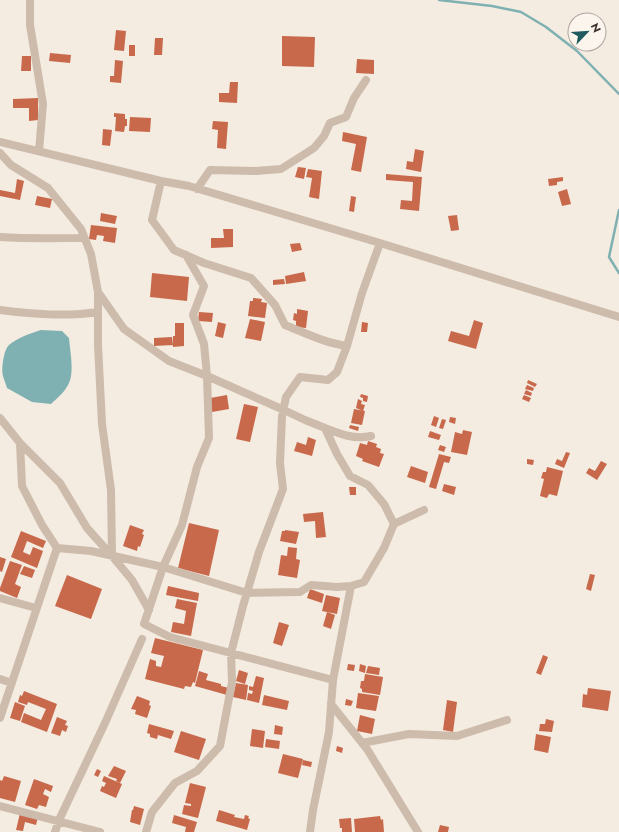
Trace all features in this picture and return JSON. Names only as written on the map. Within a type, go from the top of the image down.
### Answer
[{"type":"street","points":[[30,0],[30,25],[43,104],[39,151]]},
{"type":"street","points":[[197,189],[210,170],[256,171],[281,169],[314,148],[324,136],[330,123],[346,117],[354,98],[366,80]]},
{"type":"street","points":[[0,142],[197,189],[380,243],[619,317]]},
{"type":"street","points":[[0,153],[11,165],[48,188],[81,230],[91,254],[98,292],[98,345],[102,424],[111,490],[112,556]]},
{"type":"street","points":[[161,181],[152,220],[174,250],[204,263],[251,278],[275,305],[285,325],[320,339],[347,346]]},
{"type":"street","points":[[0,237],[27,239],[47,237],[84,238]]},
{"type":"street","points":[[146,832],[152,812],[175,783],[198,771],[220,746],[232,682],[232,653],[247,593],[266,533],[283,489],[280,463],[286,397],[300,377],[328,380],[337,372],[347,346],[362,293],[380,243]]},
{"type":"street","points":[[186,255],[204,286],[193,316],[204,344],[207,376],[209,438],[197,467],[182,525],[163,567],[144,624],[170,636],[333,680]]},
{"type":"street","points":[[98,292],[124,329],[169,361],[207,376],[304,420],[341,434],[354,437],[371,436]]},
{"type":"street","points":[[0,310],[45,315],[84,314],[98,312]]},
{"type":"street","points":[[0,418],[20,442],[60,482],[87,528],[132,580],[149,610]]},
{"type":"street","points":[[325,428],[337,454],[350,476],[368,485],[384,504],[394,524]]},
{"type":"street","points":[[20,442],[22,486],[42,525],[57,548]]},
{"type":"street","points":[[57,548],[91,551],[163,567],[247,593],[300,592],[311,585],[337,587],[351,586],[364,582],[384,548],[394,524],[424,510]]},
{"type":"street","points":[[0,718],[57,548]]},
{"type":"street","points":[[310,832],[329,732],[333,680],[351,586]]},
{"type":"street","points":[[0,598],[36,608]]},
{"type":"street","points":[[56,832],[59,820],[106,723],[142,639]]},
{"type":"street","points":[[0,680],[12,683]]},
{"type":"street","points":[[331,704],[362,743],[418,832]]},
{"type":"street","points":[[362,743],[409,734],[457,736],[507,720]]},
{"type":"street","points":[[0,806],[59,820],[100,832]]},
{"type":"water","points":[[41,330],[62,331],[69,338],[72,362],[70,380],[68,385],[51,404],[32,402],[7,388],[2,373],[4,355],[7,347],[12,342],[20,338]]},
{"type":"building","points":[[116,30],[126,31],[124,51],[114,50]]},
{"type":"building","points":[[282,36],[315,37],[314,67],[282,66]]},
{"type":"building","points":[[155,38],[163,38],[162,55],[154,55]]},
{"type":"building","points":[[129,45],[135,45],[135,56],[129,56]]},
{"type":"building","points":[[50,53],[71,55],[70,63],[49,61]]},
{"type":"building","points":[[22,56],[31,56],[31,71],[21,71]]},
{"type":"building","points":[[357,59],[374,60],[374,74],[356,73]]},
{"type":"building","points":[[115,60],[123,61],[121,83],[110,82],[110,76],[114,76]]},
{"type":"building","points":[[230,82],[238,82],[237,103],[219,102],[219,93],[229,93]]},
{"type":"building","points":[[38,98],[38,120],[29,121],[29,108],[13,108],[13,99]]},
{"type":"building","points":[[114,113],[125,114],[127,126],[125,126],[124,132],[115,131],[116,117],[114,117]]},
{"type":"building","points":[[130,117],[151,118],[150,132],[129,131]]},
{"type":"building","points":[[213,121],[228,122],[226,149],[217,148],[218,130],[212,129]]},
{"type":"building","points":[[103,129],[112,130],[110,146],[102,145]]},
{"type":"building","points":[[343,132],[367,137],[361,172],[351,170],[356,144],[342,141]]},
{"type":"building","points":[[415,149],[424,151],[421,172],[406,169],[407,161],[413,162]]},
{"type":"building","points":[[298,167],[306,168],[304,179],[295,177]]},
{"type":"building","points":[[308,169],[322,171],[319,199],[309,197],[312,178],[306,177]]},
{"type":"building","points":[[386,174],[422,177],[419,211],[400,209],[401,200],[412,201],[413,182],[386,180]]},
{"type":"building","points":[[563,177],[563,181],[557,182],[557,185],[549,186],[548,179]]},
{"type":"building","points":[[17,179],[24,181],[20,200],[0,196],[0,190],[15,193]]},
{"type":"building","points":[[567,189],[571,204],[562,206],[558,192]]},
{"type":"building","points":[[37,196],[52,199],[50,208],[35,205]]},
{"type":"building","points":[[351,196],[356,197],[354,212],[349,211]]},
{"type":"building","points":[[101,213],[117,216],[115,224],[100,221]]},
{"type":"building","points":[[457,215],[459,230],[451,231],[448,216]]},
{"type":"building","points":[[91,225],[117,228],[115,243],[103,241],[104,236],[97,235],[96,240],[89,239]]},
{"type":"building","points":[[223,229],[233,229],[233,247],[211,248],[211,238],[224,238]]},
{"type":"building","points":[[300,243],[302,250],[292,252],[290,244]]},
{"type":"building","points":[[304,272],[306,281],[286,284],[285,276]]},
{"type":"building","points":[[152,273],[189,277],[187,301],[150,297]]},
{"type":"building","points":[[284,279],[285,284],[273,285],[273,280]]},
{"type":"building","points":[[253,298],[262,299],[261,302],[267,303],[265,318],[248,316],[250,301],[253,301]]},
{"type":"building","points":[[297,309],[308,311],[306,328],[296,327],[296,321],[293,320],[294,313],[297,314]]},
{"type":"building","points":[[199,312],[213,313],[212,322],[198,321]]},
{"type":"building","points":[[250,319],[265,322],[261,341],[245,338]]},
{"type":"building","points":[[474,320],[483,323],[476,349],[448,341],[451,331],[469,336]]},
{"type":"building","points":[[218,322],[226,324],[223,338],[215,336]]},
{"type":"building","points":[[362,322],[368,323],[367,332],[361,332]]},
{"type":"building","points":[[175,323],[184,323],[184,346],[173,347]]},
{"type":"building","points":[[172,337],[173,345],[154,346],[154,338]]},
{"type":"building","points":[[528,380],[537,384],[535,387],[527,383]]},
{"type":"building","points":[[527,385],[534,388],[533,391],[525,389]]},
{"type":"building","points":[[526,390],[532,393],[531,396],[524,394]]},
{"type":"building","points":[[361,394],[368,396],[367,402],[363,401],[363,398],[360,397]]},
{"type":"building","points":[[227,395],[229,409],[212,412],[210,398]]},
{"type":"building","points":[[524,395],[531,398],[529,402],[522,399]]},
{"type":"building","points":[[358,399],[362,401],[361,404],[365,405],[363,411],[356,408]]},
{"type":"building","points":[[244,404],[258,407],[250,442],[236,439]]},
{"type":"building","points":[[354,409],[365,411],[362,425],[351,423]]},
{"type":"building","points":[[434,416],[439,418],[436,427],[431,425]]},
{"type":"building","points":[[450,417],[456,418],[455,424],[449,422]]},
{"type":"building","points":[[442,419],[446,420],[443,429],[439,428]]},
{"type":"building","points":[[350,425],[359,427],[358,431],[349,428]]},
{"type":"building","points":[[463,430],[472,432],[467,455],[451,452],[455,432],[462,434]]},
{"type":"building","points":[[430,431],[441,435],[439,440],[428,437]]},
{"type":"building","points":[[308,437],[316,440],[312,456],[294,451],[297,442],[306,445]]},
{"type":"building","points":[[368,441],[377,444],[376,447],[381,449],[380,453],[384,454],[379,467],[362,461],[363,459],[356,456],[360,443],[367,445]]},
{"type":"building","points":[[440,445],[446,447],[444,452],[438,450]]},
{"type":"building","points":[[566,452],[570,453],[564,468],[555,464],[557,459],[562,461]]},
{"type":"building","points":[[439,454],[451,457],[449,463],[444,462],[436,489],[429,487]]},
{"type":"building","points":[[527,459],[534,460],[533,465],[527,464]]},
{"type":"building","points":[[601,461],[607,464],[597,480],[586,473],[589,468],[595,471]]},
{"type":"building","points":[[411,466],[428,472],[425,483],[407,477]]},
{"type":"building","points":[[547,467],[563,471],[557,496],[549,494],[547,498],[540,496],[544,479],[541,478],[543,472],[546,472]]},
{"type":"building","points":[[444,484],[456,487],[454,495],[442,491]]},
{"type":"building","points":[[349,487],[356,487],[356,495],[350,495]]},
{"type":"building","points":[[323,512],[326,537],[316,538],[315,521],[304,522],[303,514]]},
{"type":"building","points":[[189,523],[219,530],[209,576],[178,568]]},
{"type":"building","points":[[130,525],[144,530],[140,547],[138,546],[137,551],[123,546]]},
{"type":"building","points":[[21,531],[46,541],[43,548],[27,541],[23,552],[30,555],[33,547],[43,551],[37,568],[11,557]]},
{"type":"building","points":[[282,531],[299,532],[296,544],[280,541]]},
{"type":"building","points":[[288,547],[297,548],[296,559],[300,560],[297,578],[278,575],[281,555],[287,556]]},
{"type":"building","points":[[0,557],[6,559],[2,572],[0,571]]},
{"type":"building","points":[[10,561],[22,565],[15,584],[21,587],[17,598],[0,591]]},
{"type":"building","points":[[24,566],[35,570],[32,578],[20,574]]},
{"type":"building","points":[[590,574],[595,575],[591,591],[586,589]]},
{"type":"building","points":[[67,575],[102,589],[91,619],[55,606]]},
{"type":"building","points":[[168,586],[199,593],[198,601],[166,595]]},
{"type":"building","points":[[310,589],[324,594],[322,603],[307,598]]},
{"type":"building","points":[[326,595],[340,598],[337,614],[322,611]]},
{"type":"building","points":[[177,599],[197,603],[191,636],[171,632],[173,622],[184,624],[186,611],[175,608]]},
{"type":"building","points":[[327,612],[335,615],[331,629],[323,626]]},
{"type":"building","points":[[279,622],[289,625],[282,646],[273,643]]},
{"type":"building","points":[[155,638],[203,650],[195,683],[193,682],[191,687],[185,686],[184,689],[145,679],[150,659],[156,661],[156,666],[161,667],[164,656],[151,653]]},
{"type":"building","points":[[543,655],[548,657],[541,675],[536,673]]},
{"type":"building","points":[[348,664],[355,665],[354,671],[347,670]]},
{"type":"building","points":[[360,664],[366,666],[365,673],[359,671]]},
{"type":"building","points":[[368,666],[380,668],[379,675],[366,673]]},
{"type":"building","points":[[239,670],[248,673],[245,684],[236,681]]},
{"type":"building","points":[[199,671],[208,674],[206,680],[229,688],[227,695],[195,686]]},
{"type":"building","points":[[365,674],[383,677],[380,695],[362,692],[362,689],[360,688],[361,681],[364,681]]},
{"type":"building","points":[[256,676],[264,678],[259,703],[247,700],[248,693],[252,694],[253,691],[249,690],[249,686],[253,687]]},
{"type":"building","points":[[236,683],[248,685],[246,700],[233,697]]},
{"type":"building","points":[[588,688],[611,691],[608,711],[582,707],[583,694],[587,695]]},
{"type":"building","points":[[24,691],[57,704],[47,732],[21,722],[24,713],[41,720],[46,709],[28,702],[27,705],[18,702],[20,695],[22,696]]},
{"type":"building","points":[[358,693],[379,696],[376,711],[356,708]]},
{"type":"building","points":[[264,695],[289,701],[287,710],[262,705]]},
{"type":"building","points":[[137,696],[150,701],[149,705],[151,706],[147,718],[135,714],[136,710],[131,709]]},
{"type":"building","points":[[346,699],[353,701],[351,706],[345,705]]},
{"type":"building","points":[[447,700],[457,702],[453,732],[443,730]]},
{"type":"building","points":[[15,702],[25,706],[20,721],[10,718]]},
{"type":"building","points":[[360,715],[375,719],[372,734],[357,731]]},
{"type":"building","points":[[57,717],[67,721],[65,725],[68,726],[66,732],[62,730],[60,736],[51,733]]},
{"type":"building","points":[[546,719],[554,721],[552,732],[539,731],[540,724],[545,724]]},
{"type":"building","points":[[149,724],[174,731],[171,739],[158,735],[157,739],[150,737],[150,734],[147,733]]},
{"type":"building","points":[[275,725],[283,727],[282,735],[274,734]]},
{"type":"building","points":[[252,729],[265,731],[263,748],[250,746]]},
{"type":"building","points":[[181,731],[206,739],[199,760],[174,752]]},
{"type":"building","points":[[536,734],[551,737],[548,753],[534,750]]},
{"type":"building","points":[[266,739],[280,741],[279,749],[265,747]]},
{"type":"building","points":[[337,746],[343,748],[342,753],[336,751]]},
{"type":"building","points":[[283,754],[303,759],[298,778],[278,773]]},
{"type":"building","points":[[303,760],[312,762],[311,767],[302,765]]},
{"type":"building","points":[[114,766],[126,771],[120,783],[116,781],[117,779],[108,776]]},
{"type":"building","points":[[97,769],[101,771],[98,777],[94,775]]},
{"type":"building","points":[[4,776],[21,781],[15,802],[0,798],[0,780],[2,781]]},
{"type":"building","points":[[104,776],[122,784],[116,798],[100,791],[102,786],[104,787],[106,783],[102,781]]},
{"type":"building","points":[[34,779],[53,786],[51,792],[45,789],[43,794],[49,797],[46,807],[39,805],[37,809],[25,805]]},
{"type":"building","points":[[190,783],[206,787],[198,818],[182,814],[184,805],[191,806],[191,804],[185,803]]},
{"type":"building","points":[[134,806],[144,809],[140,825],[130,822]]},
{"type":"building","points":[[219,810],[235,815],[234,817],[244,819],[245,815],[249,816],[248,818],[250,819],[247,830],[216,821]]},
{"type":"building","points":[[20,813],[38,817],[36,825],[25,822],[23,831],[16,830]]},
{"type":"building","points":[[174,815],[197,822],[194,832],[185,832],[186,827],[172,823]]},
{"type":"building","points":[[380,816],[381,820],[383,819],[384,832],[355,832],[354,819]]},
{"type":"building","points":[[351,818],[352,832],[342,832],[339,819]]},
{"type":"building","points":[[440,825],[449,827],[448,832],[438,832]]},
{"type":"waterway","points":[[439,0],[492,6],[521,12],[546,27],[577,51],[619,94]]},
{"type":"waterway","points":[[619,210],[609,257],[619,273]]}]
